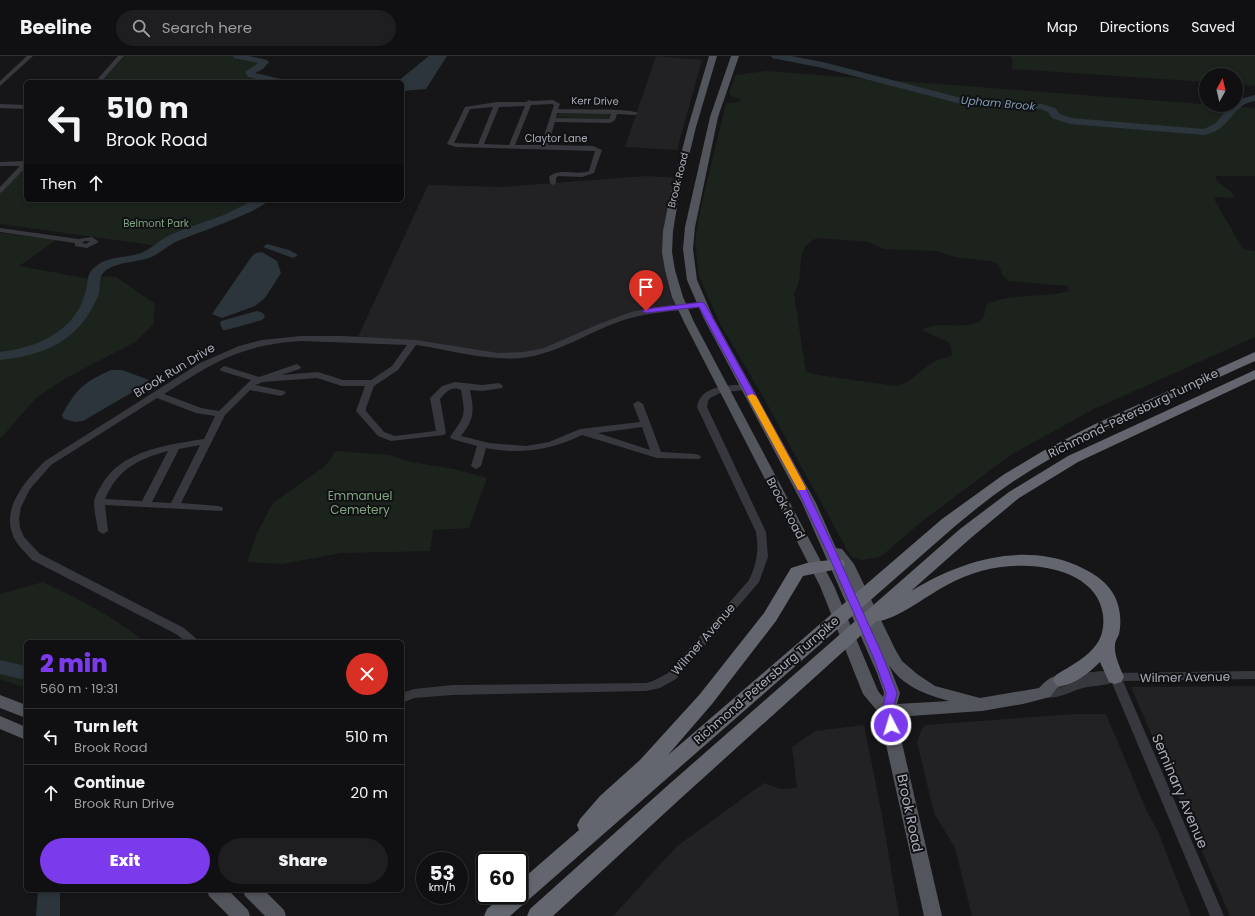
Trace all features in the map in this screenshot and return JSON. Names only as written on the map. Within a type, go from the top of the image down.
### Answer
[{"type":"highway","name":"Richmond-Petersburg Turnpike","points":[[528,887],[948,523],[1008,478],[1048,454],[1098,428],[1255,356]]},
{"type":"highway","name":"Richmond-Petersburg Turnpike","points":[[538,916],[673,793],[966,533],[1032,483],[1073,459],[1105,443],[1254,375]]},
{"type":"highway","points":[[869,620],[898,609],[933,585],[962,571],[997,562],[1031,560],[1058,564],[1086,577],[1100,588],[1108,600],[1112,626],[1106,644],[1107,657],[1115,677]]},
{"type":"highway","points":[[557,861],[607,802],[647,765],[706,699],[773,612],[797,572],[802,569],[817,566],[842,568]]},
{"type":"highway","points":[[1062,680],[1083,666],[1106,644]]},
{"type":"highway","name":"Richmond-Petersburg Turnpike","points":[[495,916],[509,904]]},
{"type":"main road","name":"Brook Road","points":[[713,56],[693,118],[668,230],[669,264],[681,306],[827,586],[864,673],[871,694],[887,711]]},
{"type":"main road","name":"Brook Road","points":[[735,56],[714,117],[688,239],[690,267],[702,304],[797,480],[884,655],[892,693],[887,711],[933,916]]},
{"type":"main road","points":[[884,655],[893,660],[903,672],[920,684],[940,694],[982,705]]},
{"type":"main road","name":"Wilmer Avenue","points":[[887,711],[982,705],[1044,693],[1051,684],[1062,680]]},
{"type":"main road","points":[[0,701],[24,711]]},
{"type":"main road","points":[[0,722],[24,733]]},
{"type":"main road","points":[[218,892],[241,916]]},
{"type":"main road","points":[[254,892],[278,916]]},
{"type":"street","points":[[0,84],[30,56]]},
{"type":"street","points":[[100,80],[121,56]]},
{"type":"street","name":"Claytor Lane","points":[[511,147],[529,102]]},
{"type":"street","points":[[480,146],[497,104],[555,102],[557,104],[556,111],[544,147]]},
{"type":"street","name":"Claytor Lane","points":[[497,104],[466,108],[450,144],[511,147],[593,148],[599,150],[592,172],[584,175],[556,175],[552,177],[552,183]]},
{"type":"street","points":[[0,106],[24,107]]},
{"type":"street","name":"Kerr Drive","points":[[556,111],[635,113]]},
{"type":"street","points":[[552,120],[610,121],[613,119],[615,112]]},
{"type":"street","points":[[0,164],[24,163]]},
{"type":"street","points":[[0,191],[24,165]]},
{"type":"street","points":[[0,230],[79,241]]},
{"type":"street","points":[[681,306],[702,304]]},
{"type":"street","name":"Brook Run Drive","points":[[191,640],[180,631],[36,556],[20,539],[15,528],[15,510],[20,497],[34,477],[48,464],[216,357],[240,348],[266,341],[308,337],[413,343],[483,355],[503,356],[530,354],[560,346],[612,321],[626,316],[681,306]]},
{"type":"street","points":[[413,343],[395,368],[373,382],[367,391],[361,411],[381,434],[394,439],[441,433],[482,445],[531,449],[549,445],[585,432],[645,424]]},
{"type":"street","points":[[174,506],[221,414],[248,387],[261,379],[278,372],[297,367]]},
{"type":"street","points":[[224,369],[261,379],[318,375],[342,383],[373,382]]},
{"type":"street","points":[[441,433],[434,398],[450,386],[482,388],[499,386]]},
{"type":"street","points":[[455,437],[468,420],[469,416],[465,390],[460,386]]},
{"type":"street","points":[[248,387],[281,393]]},
{"type":"street","name":"Wilmer Avenue","points":[[404,697],[414,694],[452,690],[646,687],[656,685],[672,676],[754,582],[762,560],[764,545],[761,532],[702,407],[704,397],[710,393],[747,387]]},
{"type":"street","points":[[156,394],[199,411],[221,414]]},
{"type":"street","points":[[638,404],[657,455]]},
{"type":"street","points":[[585,432],[657,455],[696,457]]},
{"type":"street","points":[[103,531],[99,502],[109,481],[116,473],[137,459],[153,451],[207,441]]},
{"type":"street","points":[[476,466],[482,445]]},
{"type":"street","points":[[145,505],[175,447]]},
{"type":"street","points":[[99,502],[218,509]]},
{"type":"street","name":"Wilmer Avenue","points":[[1062,680],[1095,675],[1115,677],[1255,676]]},
{"type":"street","name":"Wilmer Avenue","points":[[1044,693],[1060,693],[1081,684],[1115,677]]},
{"type":"street","name":"Seminary Avenue","points":[[1115,677],[1217,916]]},
{"type":"shaded area","points":[[429,56],[447,56],[426,89],[404,91],[404,80],[399,80]]},
{"type":"shaded area","points":[[656,56],[702,60],[677,150],[625,147]]},
{"type":"shaded area","points":[[646,176],[679,178],[667,219],[680,307],[612,321],[561,345],[503,356],[425,344],[357,339],[428,185],[503,187]]},
{"type":"shaded area","points":[[267,244],[289,250],[298,255],[293,258],[263,247]]},
{"type":"shaded area","points":[[262,252],[277,261],[281,273],[265,298],[255,306],[222,318],[212,314],[252,256],[256,253]]},
{"type":"shaded area","points":[[257,311],[263,313],[265,317],[262,320],[226,330],[223,330],[220,324],[221,321]]},
{"type":"shaded area","points":[[111,370],[122,370],[149,380],[143,386],[83,421],[75,422],[64,419],[62,415],[77,392],[94,378]]},
{"type":"shaded area","points":[[1255,686],[1255,916],[1230,916],[1131,687]]},
{"type":"shaded area","points":[[1074,714],[1106,714],[1146,809],[1159,834],[1191,916],[972,916],[955,848],[934,813],[917,742],[921,731],[925,725]]},
{"type":"shaded area","points":[[864,725],[882,815],[899,916],[613,916],[676,847],[764,783],[781,789],[797,788],[792,747],[815,731]]},
{"type":"green space","points":[[125,56],[236,56],[266,62],[248,72],[269,80],[103,80]]},
{"type":"green space","points":[[1010,56],[1255,56],[1255,86],[1243,85],[1243,68],[1199,68],[1199,82],[1011,69],[1013,61]]},
{"type":"green space","points":[[766,71],[1199,104],[1199,112],[1243,112],[1243,107],[1255,108],[1255,176],[1216,176],[1219,182],[1233,194],[1234,198],[1215,197],[1215,201],[1243,249],[1255,251],[1255,337],[1092,410],[1009,456],[925,519],[880,557],[862,560],[851,557],[761,393],[720,324],[699,276],[695,242],[700,211],[726,103],[736,103],[742,100],[731,96],[729,92],[736,75]],"holes":[[[818,238],[868,242],[884,249],[937,251],[955,257],[991,261],[999,265],[1002,275],[1009,281],[1068,286],[1069,291],[1048,295],[1006,298],[986,305],[983,317],[975,323],[960,326],[936,325],[922,330],[950,343],[952,355],[934,362],[907,382],[896,386],[818,375],[807,372],[794,293],[798,286],[802,255],[805,248],[810,242]]]},
{"type":"green space","points":[[560,112],[611,114],[608,120],[556,117]]},
{"type":"green space","name":"Belmont Park","points":[[24,166],[24,202],[256,202],[159,246],[0,224],[0,193]]},
{"type":"green space","points":[[0,233],[56,240],[19,266],[92,280],[106,276],[116,277],[155,304],[153,325],[135,342],[66,378],[36,398],[0,439]]},
{"type":"green space","name":"Emmanuel Cemetery","points":[[336,451],[389,455],[411,462],[454,469],[487,478],[469,528],[433,530],[430,551],[342,553],[282,564],[247,562],[257,533],[273,503],[325,466]]},
{"type":"green space","points":[[43,582],[96,609],[121,624],[142,640],[24,640],[24,687],[0,679],[0,594]]},
{"type":"waterway","name":"Upham Brook","points":[[237,56],[264,62],[260,67],[250,72],[251,75],[273,80]]},
{"type":"waterway","name":"Upham Brook","points":[[775,56],[823,65],[917,91],[965,102],[976,104],[1031,105],[1052,110],[1056,116],[1070,121],[1193,132],[1204,132],[1214,129],[1220,125],[1236,105],[1247,99],[1255,98]]},
{"type":"waterway","name":"Upham Brook","points":[[0,356],[18,354],[53,342],[63,336],[79,320],[92,294],[93,279],[98,270],[105,265],[146,255],[174,238],[228,217],[259,202]]},
{"type":"waterway","name":"Upham Brook","points":[[0,667],[24,673]]},
{"type":"waterway","name":"Upham Brook","points":[[48,916],[49,892]]},
{"type":"slow traffic","points":[[752,396],[801,488]]},
{"type":"route","points":[[646,311],[702,304],[809,503],[832,554],[879,659],[892,693],[887,711],[891,725]]}]
